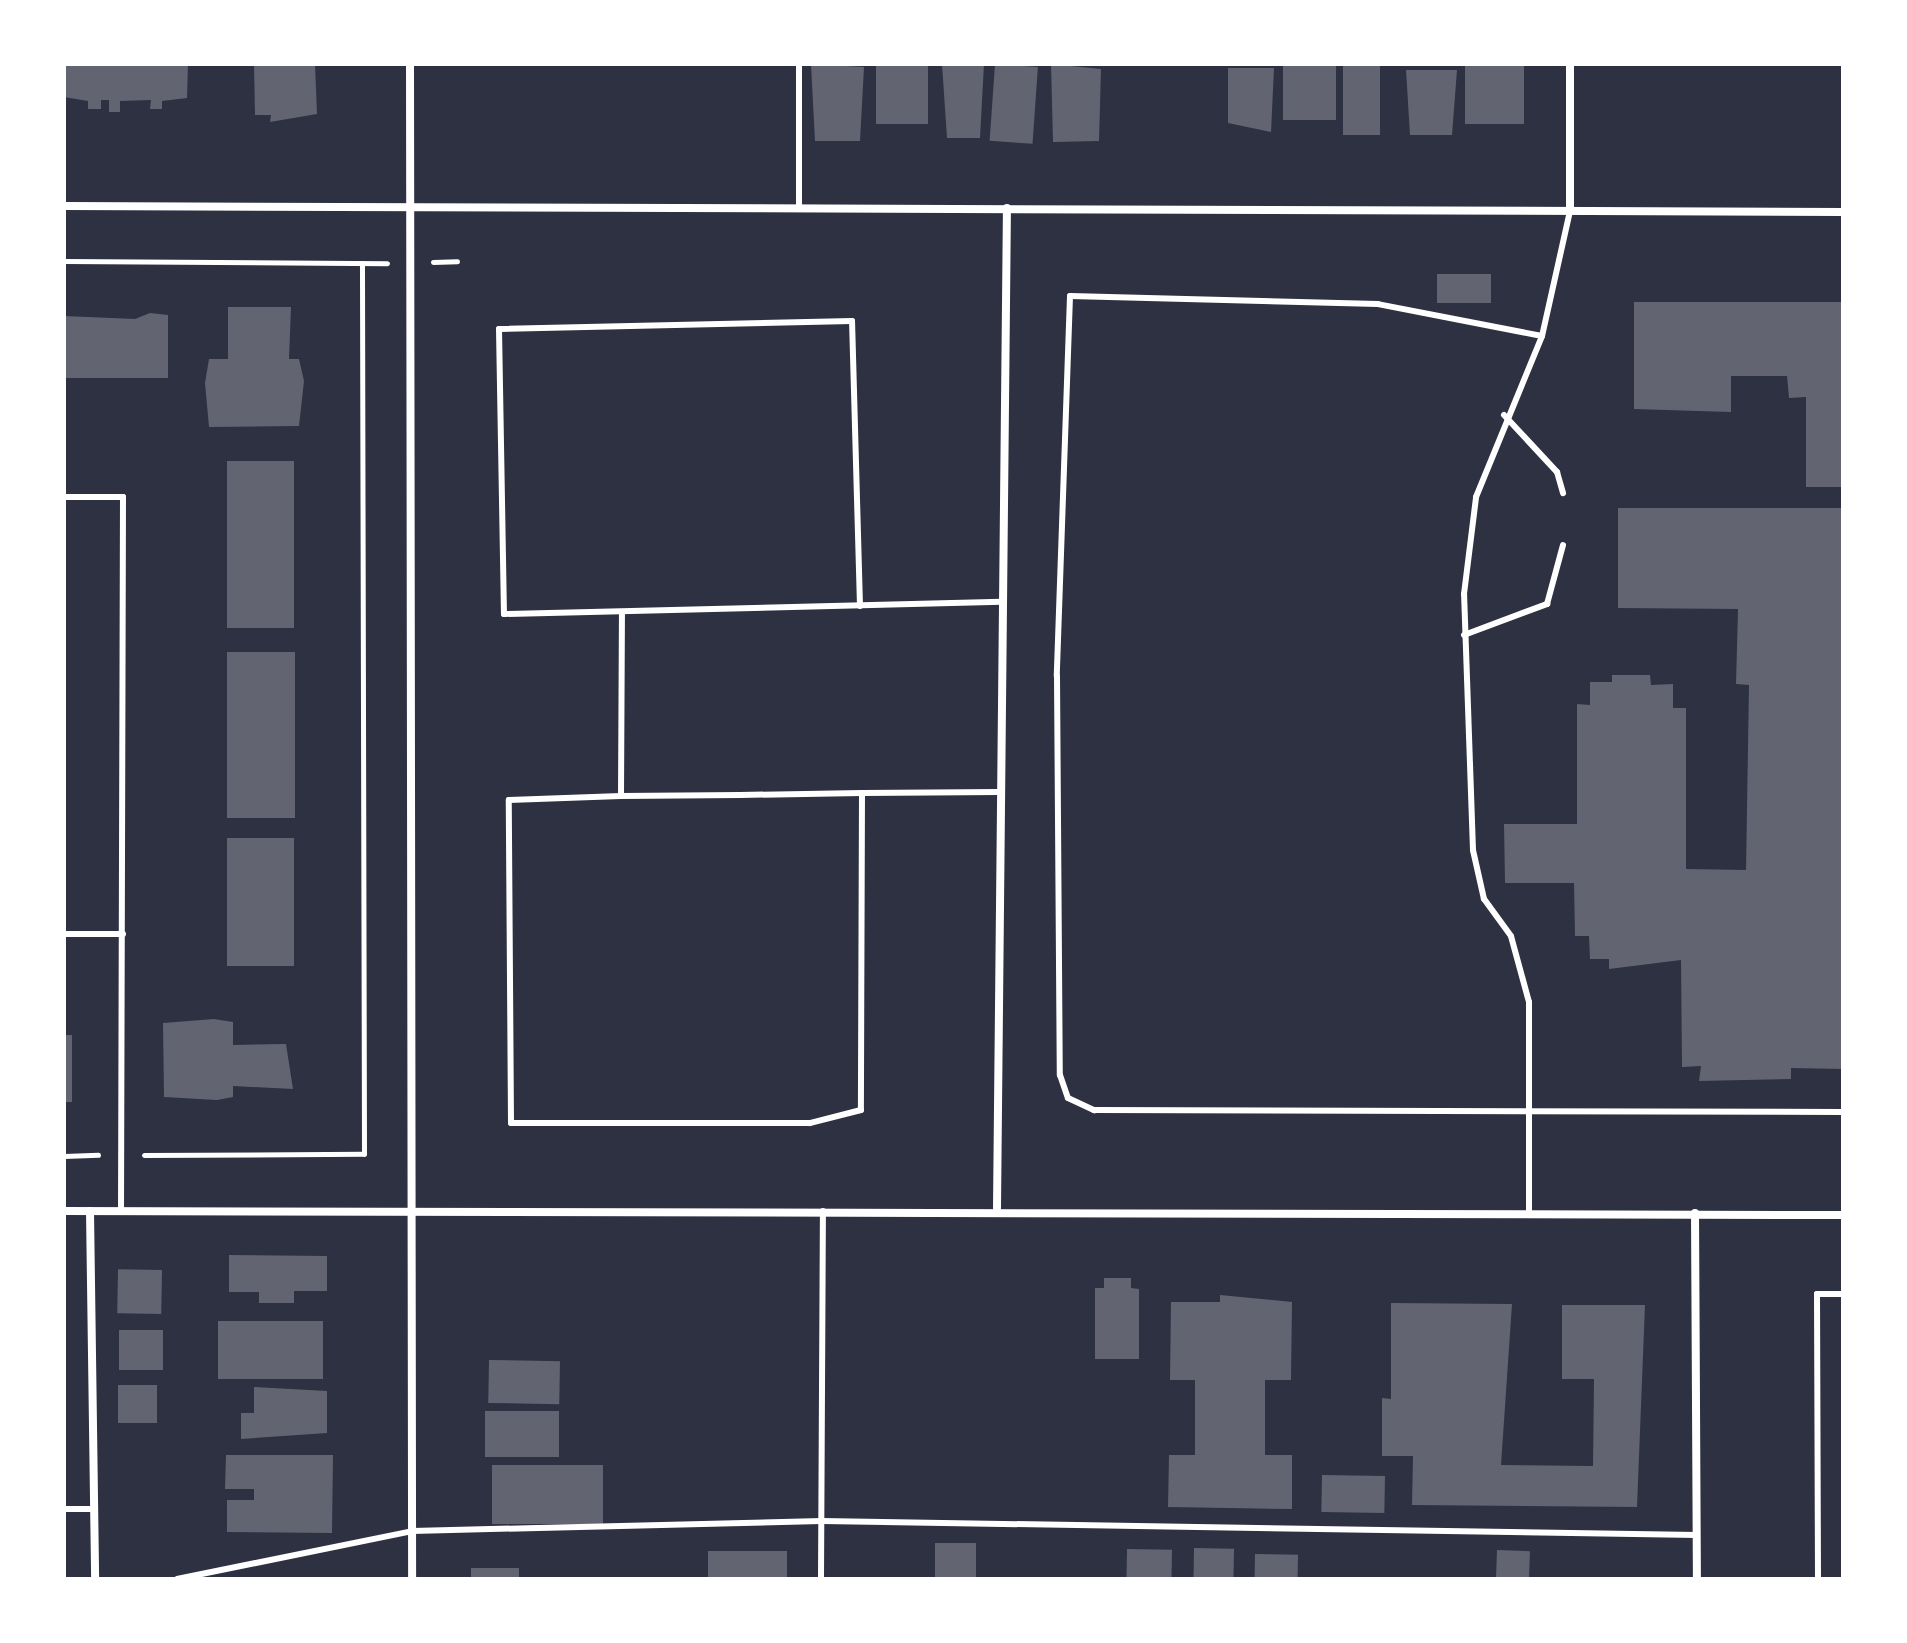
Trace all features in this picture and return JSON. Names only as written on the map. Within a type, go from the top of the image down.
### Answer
[{"type":"street","points":[[410,64],[407,263],[412,1579]]},
{"type":"street","points":[[1570,64],[1570,211]]},
{"type":"street","points":[[64,206],[1843,212]]},
{"type":"street","points":[[997,1208],[1007,208]]},
{"type":"street","points":[[64,1211],[413,1213],[997,1208],[1843,1215]]},
{"type":"street","points":[[90,1211],[95,1579]]},
{"type":"street","points":[[1695,1213],[1697,1579]]},
{"type":"lane","points":[[799,64],[799,208]]},
{"type":"lane","points":[[1529,1212],[1529,1002],[1511,936],[1484,899],[1473,850],[1464,635],[1468,530],[1504,415],[1542,336],[1570,211]]},
{"type":"lane","points":[[1542,336],[1378,304],[1070,296],[1057,676],[1057,989],[1068,1098],[1094,1110],[1843,1112]]},
{"type":"lane","points":[[860,606],[852,321],[499,329],[504,614],[622,612],[860,606],[1002,602]]},
{"type":"lane","points":[[1504,415],[1557,472],[1563,493]]},
{"type":"lane","points":[[64,497],[123,497],[121,1212]]},
{"type":"lane","points":[[1464,635],[1547,604],[1563,545]]},
{"type":"lane","points":[[621,796],[622,612]]},
{"type":"lane","points":[[862,793],[861,1110],[810,1123],[511,1123],[509,800],[621,796],[862,793],[1000,792]]},
{"type":"lane","points":[[64,934],[123,934]]},
{"type":"lane","points":[[821,1579],[823,1210]]},
{"type":"lane","points":[[1818,1579],[1817,1294],[1843,1294]]},
{"type":"lane","points":[[64,1509],[94,1509]]},
{"type":"lane","points":[[177,1579],[412,1531],[822,1521],[1697,1535]]},
{"type":"path","points":[[64,261],[457,261]]},
{"type":"path","points":[[64,1156],[364,1154],[362,263]]},
{"type":"building","points":[[64,64],[188,64],[187,98],[162,101],[162,109],[150,109],[151,100],[120,101],[120,112],[109,112],[109,100],[101,100],[101,109],[88,109],[88,101],[64,97]]},
{"type":"building","points":[[254,64],[315,64],[317,114],[270,122],[271,115],[255,115]]},
{"type":"building","points":[[811,64],[864,67],[860,141],[815,141]]},
{"type":"building","points":[[942,64],[984,64],[980,138],[947,138]]},
{"type":"building","points":[[995,64],[1038,67],[1033,144],[990,141]]},
{"type":"building","points":[[1051,64],[1101,69],[1099,141],[1053,142]]},
{"type":"building","points":[[1283,64],[1336,64],[1336,120],[1283,120]]},
{"type":"building","points":[[1343,64],[1380,64],[1380,135],[1343,135]]},
{"type":"building","points":[[1465,64],[1524,64],[1524,124],[1465,124]]},
{"type":"building","points":[[876,65],[928,65],[928,124],[876,124]]},
{"type":"building","points":[[1228,68],[1274,68],[1271,132],[1228,123]]},
{"type":"building","points":[[1406,70],[1457,70],[1452,135],[1410,135]]},
{"type":"building","points":[[1437,274],[1491,274],[1491,303],[1437,303]]},
{"type":"building","points":[[1634,302],[1843,302],[1843,487],[1806,487],[1806,397],[1789,398],[1787,376],[1731,376],[1731,412],[1634,409]]},
{"type":"building","points":[[228,307],[291,307],[289,359],[299,359],[304,381],[299,426],[209,427],[205,383],[209,359],[228,359]]},
{"type":"building","points":[[150,313],[168,315],[168,378],[64,378],[64,316],[135,319]]},
{"type":"building","points":[[227,461],[294,461],[294,628],[227,628]]},
{"type":"building","points":[[1618,508],[1843,508],[1843,1069],[1791,1068],[1791,1079],[1699,1081],[1701,1066],[1682,1067],[1681,960],[1609,969],[1609,959],[1590,959],[1589,936],[1575,936],[1574,883],[1505,883],[1504,824],[1577,824],[1577,704],[1590,705],[1590,682],[1612,682],[1612,675],[1650,675],[1651,685],[1673,684],[1673,708],[1686,708],[1686,869],[1746,870],[1749,685],[1736,684],[1738,609],[1618,608]]},
{"type":"building","points":[[227,652],[295,652],[295,818],[227,818]]},
{"type":"building","points":[[227,838],[294,838],[294,966],[227,966]]},
{"type":"building","points":[[214,1019],[233,1022],[233,1045],[286,1044],[293,1089],[233,1086],[233,1097],[217,1100],[164,1097],[163,1023]]},
{"type":"building","points":[[64,1035],[72,1035],[72,1102],[64,1102]]},
{"type":"building","points":[[229,1255],[327,1256],[327,1291],[294,1291],[294,1303],[259,1303],[259,1292],[229,1292]]},
{"type":"building","points":[[118,1269],[162,1270],[161,1314],[117,1313]]},
{"type":"building","points":[[1104,1278],[1131,1278],[1131,1288],[1139,1289],[1139,1359],[1095,1359],[1095,1288],[1104,1288]]},
{"type":"building","points":[[1220,1295],[1292,1302],[1291,1380],[1265,1380],[1265,1455],[1292,1455],[1292,1509],[1168,1507],[1169,1455],[1195,1455],[1195,1380],[1170,1380],[1171,1302],[1220,1302]]},
{"type":"building","points":[[1391,1303],[1512,1304],[1501,1465],[1593,1466],[1594,1379],[1562,1379],[1562,1305],[1645,1305],[1637,1507],[1412,1505],[1413,1456],[1382,1456],[1382,1398],[1391,1399]]},
{"type":"building","points":[[218,1321],[323,1321],[323,1379],[218,1379]]},
{"type":"building","points":[[119,1330],[163,1330],[163,1370],[119,1370]]},
{"type":"building","points":[[489,1360],[560,1361],[559,1404],[488,1403]]},
{"type":"building","points":[[118,1385],[157,1385],[157,1423],[118,1423]]},
{"type":"building","points":[[254,1387],[327,1391],[327,1433],[241,1439],[241,1413],[254,1413]]},
{"type":"building","points":[[485,1411],[559,1411],[559,1457],[485,1457]]},
{"type":"building","points":[[226,1455],[333,1455],[332,1533],[227,1532],[227,1500],[254,1500],[254,1489],[225,1489]]},
{"type":"building","points":[[492,1465],[603,1465],[603,1524],[492,1524]]},
{"type":"building","points":[[1322,1475],[1385,1476],[1384,1513],[1321,1512]]},
{"type":"building","points":[[935,1543],[976,1543],[976,1579],[935,1579]]},
{"type":"building","points":[[1194,1548],[1234,1549],[1233,1579],[1193,1579]]},
{"type":"building","points":[[1127,1549],[1172,1550],[1171,1579],[1126,1579]]},
{"type":"building","points":[[1497,1550],[1530,1551],[1529,1579],[1496,1579]]},
{"type":"building","points":[[708,1551],[787,1551],[787,1579],[708,1579]]},
{"type":"building","points":[[1255,1554],[1298,1555],[1298,1579],[1255,1579]]},
{"type":"building","points":[[471,1568],[519,1568],[519,1579],[471,1579]]}]
